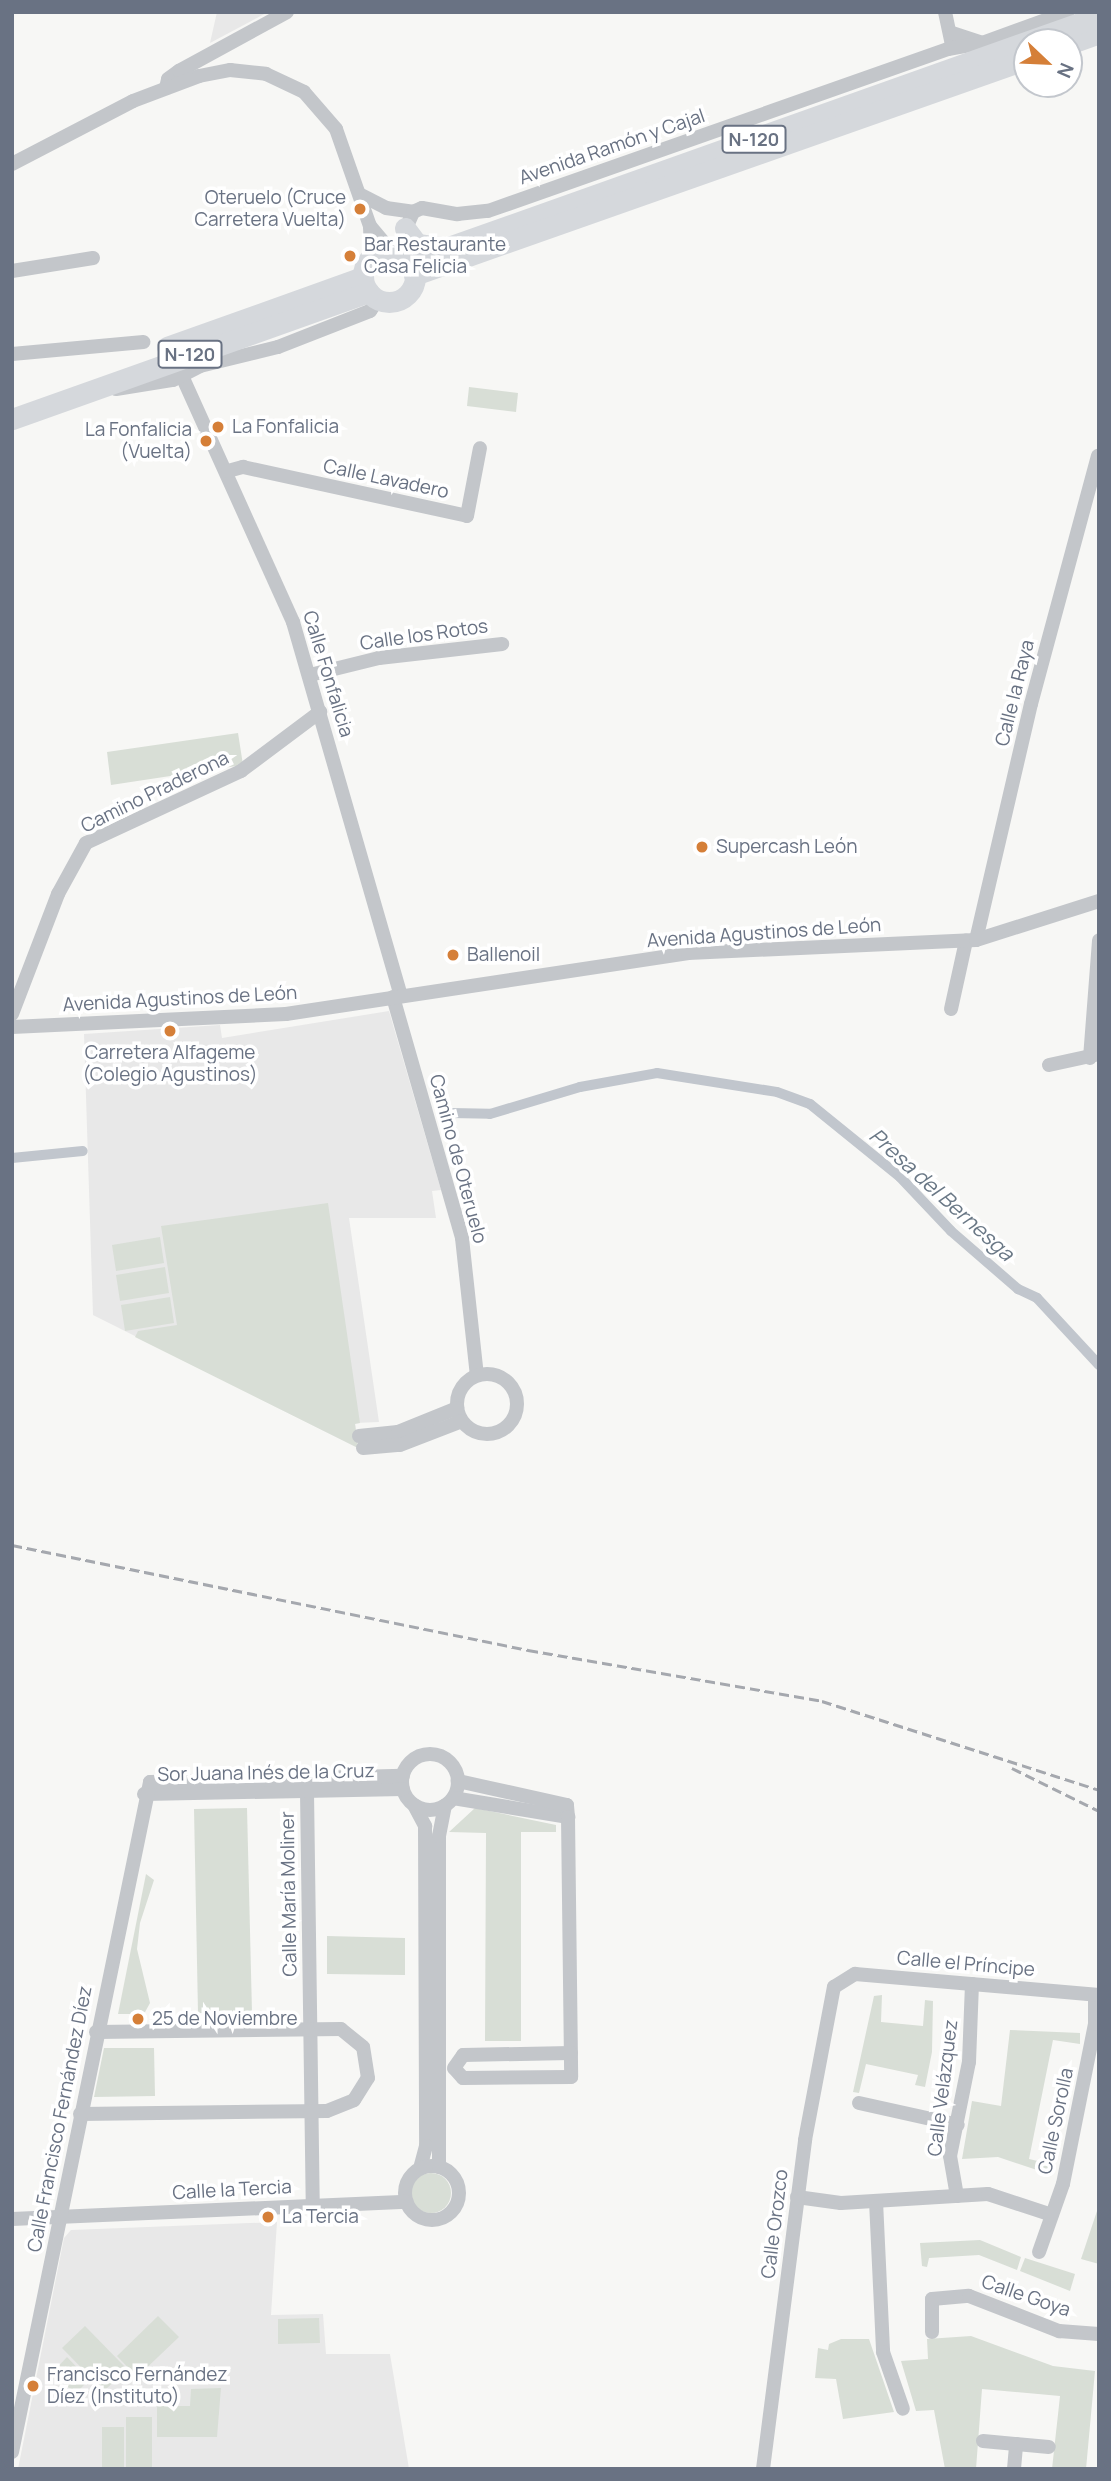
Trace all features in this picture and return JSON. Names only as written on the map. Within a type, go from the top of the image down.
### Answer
[{"type":"highway","name":"N-120","points":[[12,404],[1099,16]]},
{"type":"highway","name":"N-120","points":[[12,419],[386,271],[1013,64]]},
{"type":"highway","points":[[409,220],[416,244],[450,247]]},
{"type":"street","points":[[166,88],[169,79],[178,71],[287,12]]},
{"type":"street","points":[[945,12],[951,33],[948,50]]},
{"type":"street","name":"Avenida Ramón y Cajal","points":[[360,195],[409,220],[422,208],[457,214],[488,211],[948,50],[982,43],[1068,12]]},
{"type":"street","points":[[951,33],[982,43]]},
{"type":"street","points":[[12,164],[166,88],[230,70],[266,74],[292,84],[316,102],[336,129],[386,271]]},
{"type":"street","points":[[70,396],[182,376],[200,366],[294,342],[370,311],[409,220]]},
{"type":"street","points":[[12,271],[93,258]]},
{"type":"street","points":[[12,354],[143,342]]},
{"type":"street","name":"Calle Fonfalicia","points":[[182,376],[228,471],[293,622],[400,996]]},
{"type":"street","name":"Calle Lavadero","points":[[228,471],[243,467],[467,516],[480,448]]},
{"type":"street","name":"Calle la Raya","points":[[951,1009],[1098,456]]},
{"type":"street","name":"Calle los Rotos","points":[[310,676],[379,658],[502,643]]},
{"type":"street","name":"Camino Praderona","points":[[12,1014],[58,894],[86,843],[241,771],[320,712]]},
{"type":"street","name":"Avenida Agustinos de León","points":[[12,1027],[263,1016],[688,953],[971,941],[1099,901]]},
{"type":"street","points":[[1049,1065],[1094,1055],[1099,940]]},
{"type":"street","name":"Camino de Oteruelo","points":[[400,996],[462,1238],[481,1375]]},
{"type":"street","points":[[481,1375],[509,1382],[518,1405],[515,1418],[507,1428],[483,1435],[459,1415],[458,1394],[481,1375]]},
{"type":"street","points":[[361,1442],[459,1415]]},
{"type":"street","points":[[420,2168],[439,2166],[452,2175],[459,2189],[452,2211],[430,2220],[416,2214],[407,2202],[407,2183],[420,2168],[426,2146],[425,1826],[403,1782],[420,1756],[438,1754],[453,1764],[458,1781],[439,1836],[439,2166]]},
{"type":"street","points":[[458,1781],[568,1804],[571,2053],[571,2077],[463,2078],[454,2068],[463,2055],[571,2053]]},
{"type":"street","name":"Sor Juana Inés de la Cruz","points":[[150,1782],[403,1782],[307,1792],[144,1794],[150,1782]]},
{"type":"street","name":"Calle María Moliner","points":[[307,1792],[313,2206]]},
{"type":"street","name":"Calle Francisco Fernández Díez","points":[[12,2452],[144,1794]]},
{"type":"street","points":[[414,1805],[429,1810],[449,1802],[568,1817]]},
{"type":"street","name":"Calle el Príncipe","points":[[834,1987],[855,1974],[1097,1995]]},
{"type":"street","name":"Calle Velázquez","points":[[957,2196],[950,2156],[969,2062],[972,1984]]},
{"type":"street","name":"Calle Orozco","points":[[763,2469],[797,2197],[834,1987]]},
{"type":"street","name":"Calle Sorolla","points":[[1039,2252],[1063,2184],[1096,2024],[1097,1995]]},
{"type":"street","points":[[80,2114],[327,2111],[354,2101],[368,2078],[369,2063],[352,2035],[341,2029],[96,2032]]},
{"type":"street","points":[[859,2104],[958,2125]]},
{"type":"street","points":[[797,2197],[841,2203],[988,2194],[1052,2216]]},
{"type":"street","points":[[876,2201],[882,2344],[903,2409]]},
{"type":"street","name":"Calle la Tercia","points":[[12,2219],[407,2202]]},
{"type":"street","name":"Calle Goya","points":[[932,2332],[932,2299],[970,2296],[1059,2331],[1099,2334]]},
{"type":"street","points":[[983,2441],[1049,2447]]},
{"type":"street","points":[[1014,2469],[1016,2444]]},
{"type":"shaded area","points":[[217,12],[268,12],[210,43]]},
{"type":"shaded area","points":[[469,387],[518,393],[516,412],[467,406]]},
{"type":"shaded area","points":[[238,733],[243,765],[111,785],[107,752]]},
{"type":"shaded area","points":[[389,1011],[441,1190],[432,1191],[436,1218],[349,1218],[379,1422],[355,1423],[358,1448],[93,1315],[84,1034],[220,1025],[222,1038]]},
{"type":"shaded area","points":[[328,1203],[360,1423],[355,1424],[358,1448],[135,1337],[138,1331],[177,1325],[161,1226]]},
{"type":"shaded area","points":[[160,1237],[164,1263],[116,1271],[112,1245]]},
{"type":"shaded area","points":[[165,1267],[169,1293],[120,1301],[116,1275]]},
{"type":"shaded area","points":[[170,1297],[174,1323],[125,1331],[121,1305]]},
{"type":"shaded area","points":[[247,1808],[252,2013],[198,2013],[194,1809]]},
{"type":"shaded area","points":[[475,1808],[556,1825],[556,1832],[521,1832],[521,2041],[485,2041],[486,1833],[449,1832]]},
{"type":"shaded area","points":[[146,1874],[154,1880],[140,1923],[137,1949],[150,2003],[144,2014],[118,2014]]},
{"type":"shaded area","points":[[327,1936],[405,1938],[405,1975],[327,1974]]},
{"type":"shaded area","points":[[882,1995],[881,2022],[923,2026],[925,2000],[933,2001],[932,2052],[925,2087],[915,2085],[918,2075],[866,2064],[859,2093],[853,2092],[874,1996]]},
{"type":"shaded area","points":[[1010,2030],[1080,2033],[1080,2044],[1053,2040],[1029,2159],[1055,2165],[1052,2175],[998,2157],[962,2159],[972,2101],[1001,2106]]},
{"type":"shaded area","points":[[104,2048],[154,2048],[155,2096],[94,2097]]},
{"type":"shaded area","points":[[431,2173],[439,2174],[445,2179],[450,2185],[450,2201],[445,2207],[439,2212],[431,2213],[423,2212],[417,2207],[412,2201],[411,2193],[412,2185],[417,2179],[423,2174]]},
{"type":"shaded area","points":[[1099,2208],[1099,2264],[1081,2259]]},
{"type":"shaded area","points":[[277,2222],[271,2315],[323,2314],[326,2354],[390,2354],[409,2469],[18,2469],[64,2238],[71,2230]]},
{"type":"shaded area","points":[[980,2240],[1021,2257],[1017,2270],[979,2255],[929,2258],[927,2267],[922,2266],[920,2243]]},
{"type":"shaded area","points":[[1025,2258],[1075,2274],[1070,2291],[1020,2271]]},
{"type":"shaded area","points":[[158,2316],[179,2337],[137,2377],[117,2356]]},
{"type":"shaded area","points":[[319,2318],[320,2343],[278,2344],[278,2319]]},
{"type":"shaded area","points":[[85,2326],[127,2369],[104,2391],[62,2348]]},
{"type":"shaded area","points":[[971,2336],[1053,2366],[1095,2371],[1086,2469],[1052,2469],[1060,2396],[982,2389],[976,2469],[945,2469],[934,2410],[916,2411],[901,2361],[928,2359],[927,2339]]},
{"type":"shaded area","points":[[841,2339],[869,2339],[894,2412],[843,2419],[836,2379],[815,2378],[818,2348],[828,2350],[829,2344]]},
{"type":"shaded area","points":[[67,2357],[89,2380],[75,2394],[53,2372]]},
{"type":"shaded area","points":[[221,2388],[217,2437],[157,2437],[157,2406],[190,2406],[191,2389]]},
{"type":"shaded area","points":[[126,2417],[152,2417],[152,2469],[126,2469]]},
{"type":"shaded area","points":[[102,2427],[124,2427],[124,2469],[102,2469]]},
{"type":"waterway","name":"Presa del Bernesga","points":[[451,1113],[490,1114],[580,1087],[657,1073],[777,1092],[810,1104],[900,1177],[951,1231],[1018,1289],[1037,1298],[1099,1365]]},
{"type":"waterway","name":"Presa del Bernesga","points":[[12,1158],[83,1151]]},
{"type":"railway","points":[[12,1545],[528,1650],[822,1701],[1099,1790]]},
{"type":"railway","points":[[1012,1768],[1099,1811]]},
{"type":"place","name":"Oteruelo (Cruce Carretera Vuelta)","points":[[360,209]]},
{"type":"place","name":"Bar Restaurante Casa Felicia","points":[[350,256]]},
{"type":"place","name":"La Fonfalicia","points":[[218,427]]},
{"type":"place","name":"La Fonfalicia (Vuelta)","points":[[206,441]]},
{"type":"place","name":"Supercash León","points":[[702,847]]},
{"type":"place","name":"Ballenoil","points":[[453,955]]},
{"type":"place","name":"Carretera Alfageme (Colegio Agustinos)","points":[[170,1031]]},
{"type":"place","name":"25 de Noviembre","points":[[138,2019]]},
{"type":"place","name":"La Tercia","points":[[268,2217]]},
{"type":"place","name":"Francisco Fernández Díez (Instituto)","points":[[33,2386]]}]
